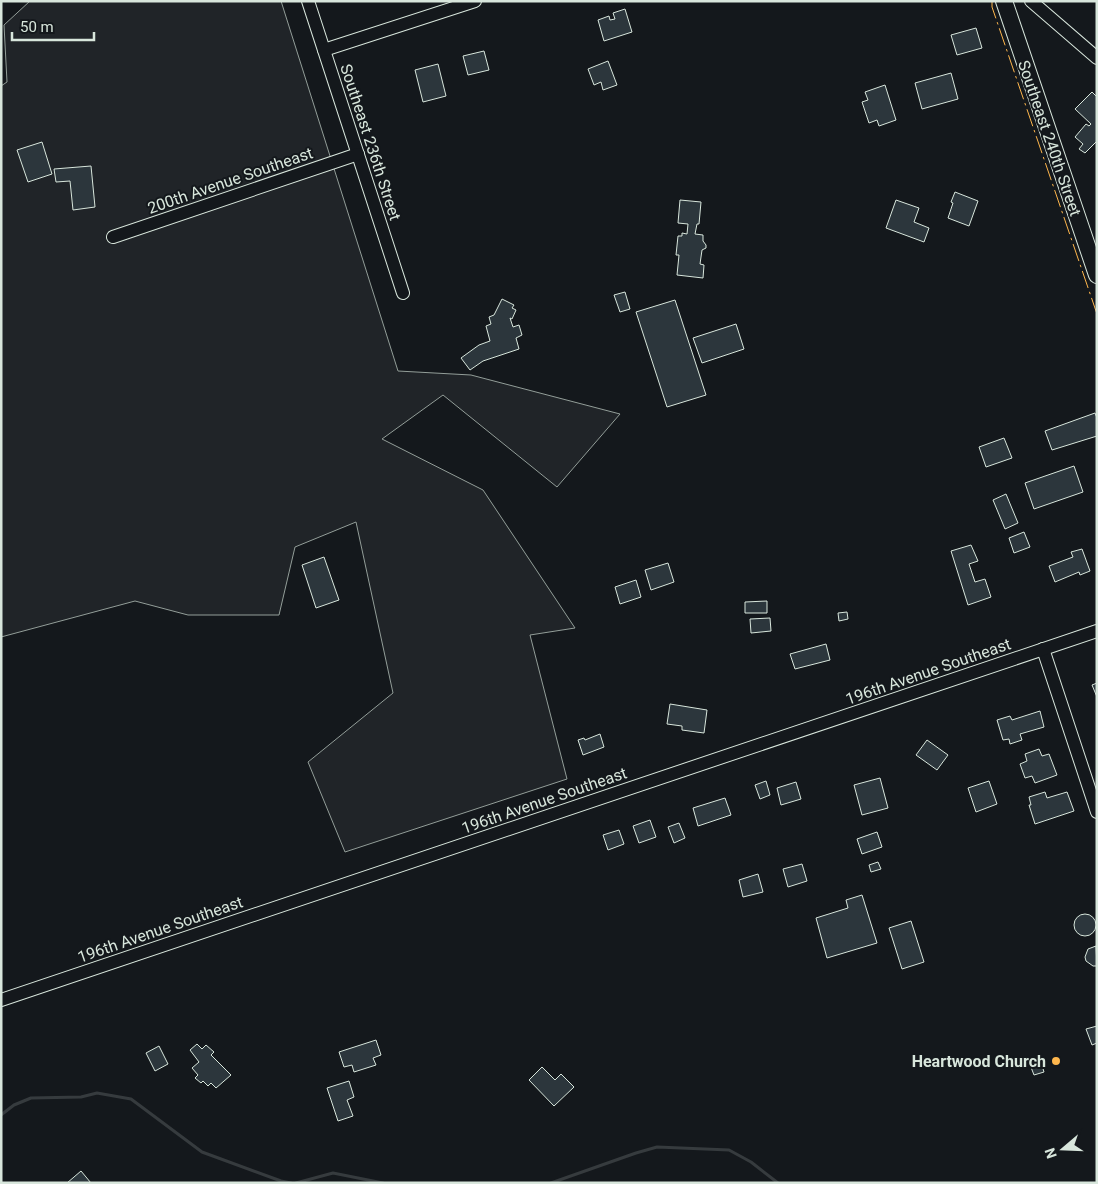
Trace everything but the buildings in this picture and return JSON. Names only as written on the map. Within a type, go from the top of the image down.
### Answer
[{"type":"main road","name":"Southeast 240th Street","points":[[1004,1],[1097,275]]},
{"type":"street","name":"Southeast 236th Street","points":[[308,1],[403,293]]},
{"type":"street","points":[[324,50],[475,1]]},
{"type":"street","points":[[1031,1],[1097,58]]},
{"type":"street","name":"200th Avenue Southeast","points":[[113,237],[358,154]]},
{"type":"street","name":"196th Avenue Southeast","points":[[1,1000],[1097,631]]},
{"type":"street","points":[[1043,649],[1097,812]]},
{"type":"shaded area","points":[[30,1],[281,1],[398,371],[471,375],[620,414],[557,487],[443,395],[382,439],[483,490],[575,628],[530,635],[567,779],[345,852],[308,762],[393,693],[356,522],[295,547],[279,615],[188,615],[135,601],[1,637],[1,86],[7,82],[4,25]]},
{"type":"waterway","points":[[1,1115],[14,1105],[31,1098],[81,1097],[97,1093],[131,1099],[202,1152],[291,1183]]},
{"type":"waterway","points":[[551,1183],[657,1147],[729,1150],[751,1162],[778,1183]]},
{"type":"waterway","points":[[296,1183],[333,1173],[383,1183]]},
{"type":"power","points":[[992,1],[992,7],[1097,314]]},
{"type":"place","name":"Heartwood Church","points":[[1056,1061]]}]
